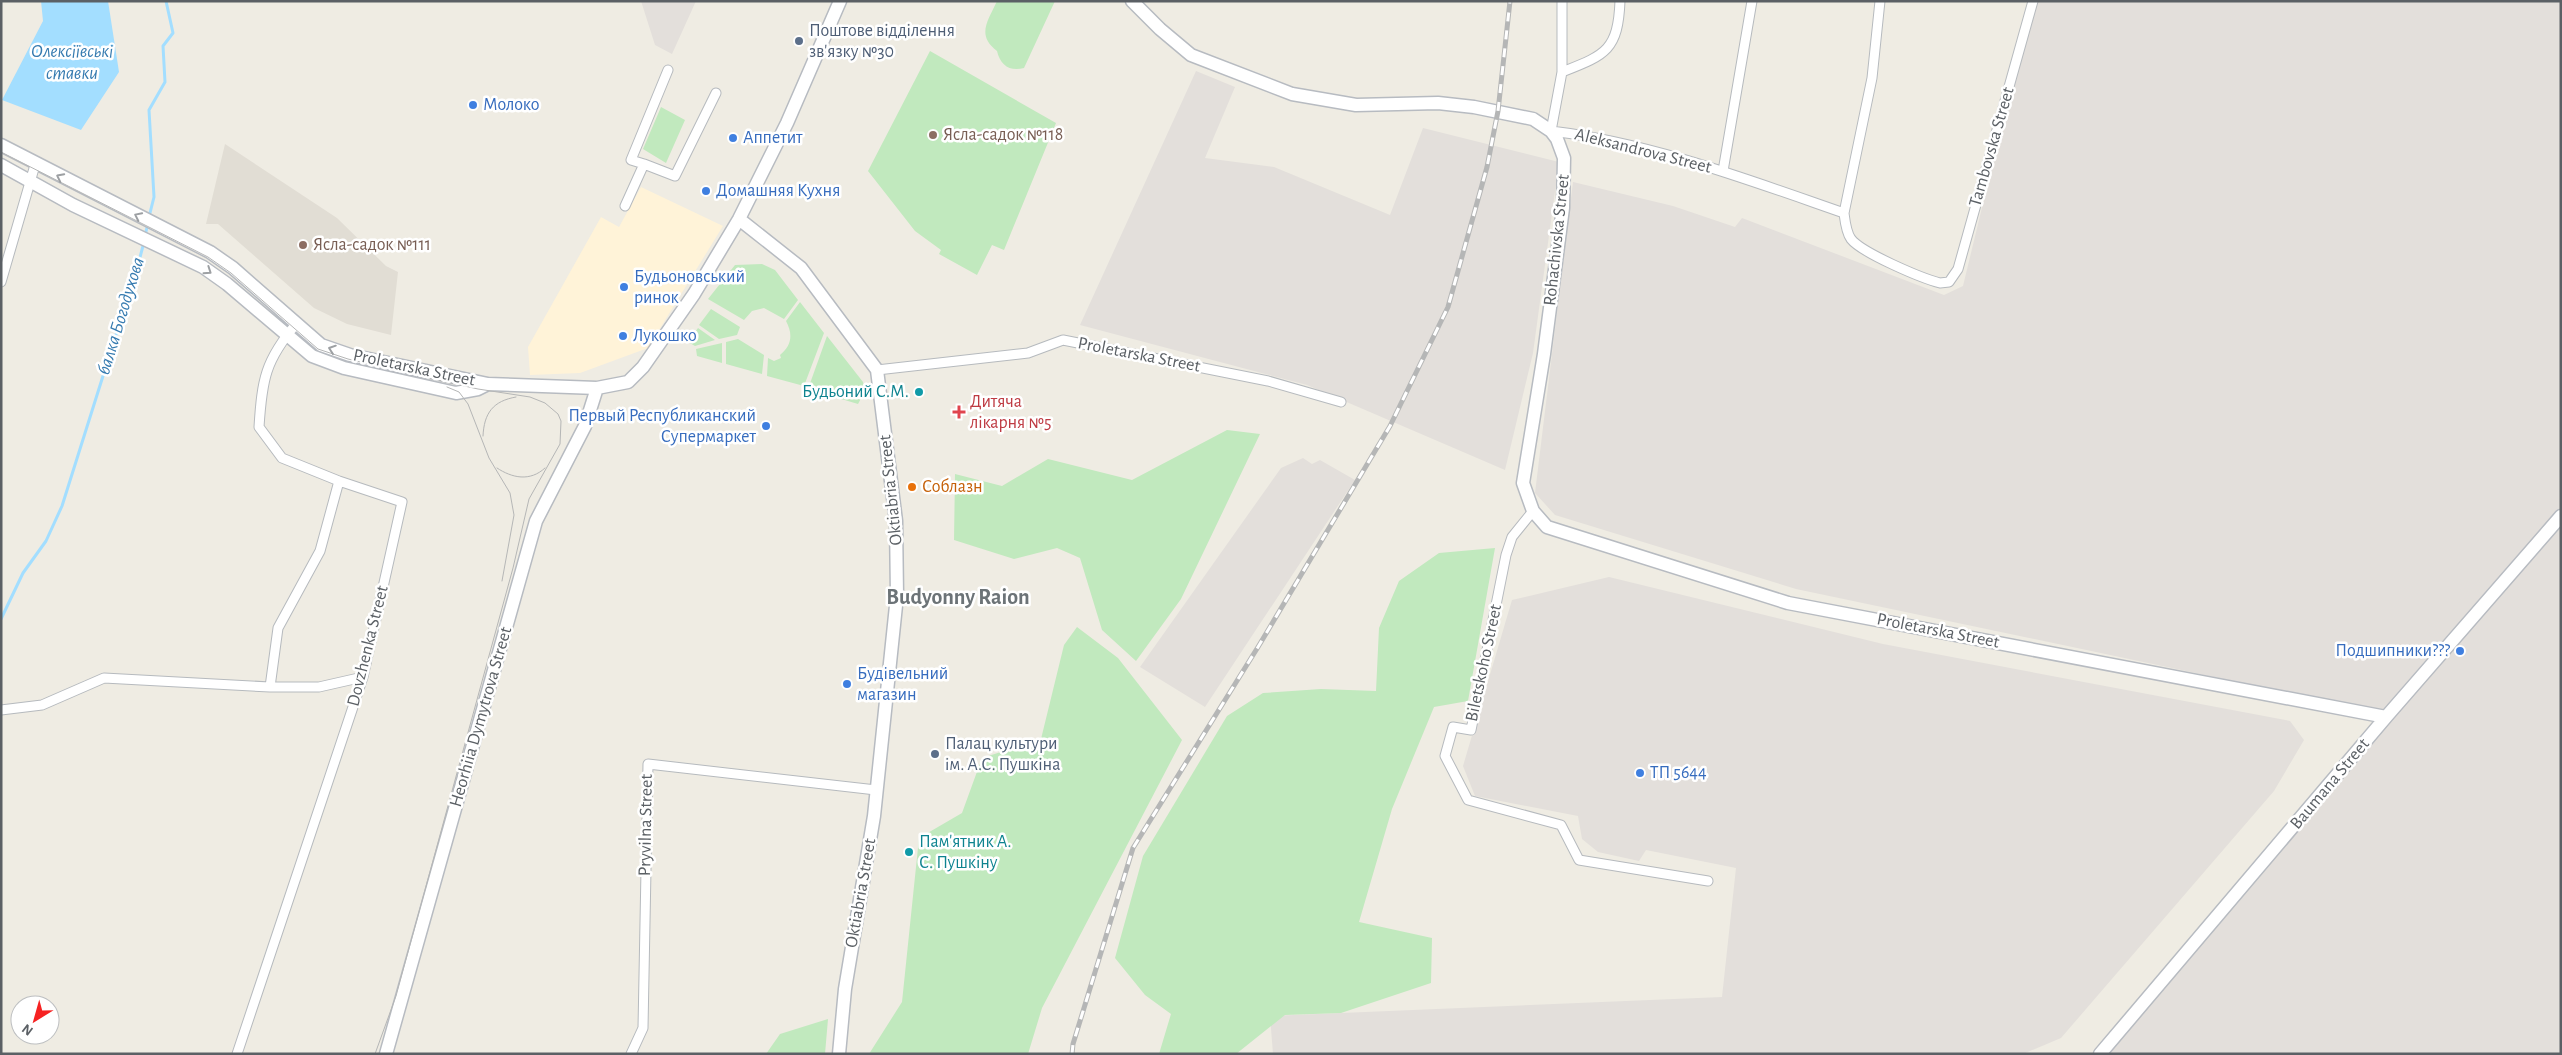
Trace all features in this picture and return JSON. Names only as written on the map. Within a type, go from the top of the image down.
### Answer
[{"type":"main road","points":[[488,384],[597,388],[628,382],[643,367],[694,294],[738,219],[787,123],[840,1]]},
{"type":"main road","name":"Aleksandrova Street","points":[[1132,1],[1191,55],[1292,94],[1356,105],[1438,103],[1474,107],[1533,119],[1551,131]]},
{"type":"main road","name":"Rohachivska Street","points":[[1523,483],[1544,354],[1563,208],[1564,158],[1558,139],[1551,131]]},
{"type":"main road","name":"Proletarska Street","points":[[1,145],[35,165],[210,252],[233,268],[321,345],[350,355],[488,384]]},
{"type":"main road","name":"Proletarska Street","points":[[1,164],[102,218],[204,267],[227,284],[286,336],[312,356],[344,368],[456,393],[478,389],[488,384]]},
{"type":"main road","name":"Oktiabria Street","points":[[738,219],[801,268],[877,370],[898,541],[897,596],[876,790],[845,989],[839,1054]]},
{"type":"main road","name":"Heorhiia Dymytrova Street","points":[[386,1054],[536,521],[585,426],[597,388]]},
{"type":"main road","name":"Proletarska Street","points":[[1523,483],[1533,511],[1547,527],[1788,603],[2386,717]]},
{"type":"main road","name":"Baumana Street","points":[[2100,1054],[2307,813],[2386,717],[2561,516]]},
{"type":"street","points":[[1551,131],[1562,72],[1562,1]]},
{"type":"street","points":[[1562,72],[1594,59],[1611,44],[1619,23],[1620,1]]},
{"type":"street","points":[[1723,171],[1752,1]]},
{"type":"street","points":[[1844,213],[1872,78],[1880,1]]},
{"type":"street","name":"Tambovska Street","points":[[1844,213],[1849,236],[1854,243],[1880,257],[1940,283],[1949,282],[1958,269],[2034,1]]},
{"type":"street","points":[[668,70],[631,160],[675,176],[716,93]]},
{"type":"street","name":"Aleksandrova Street","points":[[1551,131],[1596,136],[1723,171],[1844,213]]},
{"type":"street","points":[[624,206],[644,164]]},
{"type":"street","points":[[1,282],[35,165]]},
{"type":"street","name":"Dovzhenka Street","points":[[236,1054],[363,678],[402,502],[338,482],[282,458],[259,427],[262,382],[279,344],[297,323]]},
{"type":"street","name":"Proletarska Street","points":[[877,370],[1028,353],[1063,340],[1268,381],[1341,402]]},
{"type":"street","points":[[270,687],[278,628],[320,551],[338,482]]},
{"type":"street","name":"Biletskoho Street","points":[[1533,511],[1512,537],[1506,555],[1471,730],[1453,727],[1445,756],[1468,800],[1561,824],[1579,860],[1708,881]]},
{"type":"street","points":[[3,710],[42,705],[104,678],[270,687],[319,687],[363,678]]},
{"type":"street","name":"Pryvilna Street","points":[[632,1054],[643,1028],[648,764],[876,790]]},
{"type":"shaded area","points":[[641,1],[696,1],[672,54],[655,45]]},
{"type":"shaded area","points":[[2032,1],[2561,1],[2561,507],[2381,712],[1796,589],[1555,515],[1535,493],[1573,182],[1673,206],[1735,227],[1742,218],[1944,295],[1963,286]]},
{"type":"shaded area","points":[[1196,71],[1235,87],[1205,158],[1274,167],[1390,215],[1423,128],[1559,162],[1533,353],[1505,470],[1307,385],[1080,325]]},
{"type":"shaded area","name":"Ясла-садок №111","points":[[225,144],[337,218],[386,266],[398,272],[391,335],[347,324],[314,308],[218,224],[206,224]]},
{"type":"shaded area","name":"Будьоновський ринок","points":[[641,187],[723,226],[648,348],[580,373],[530,375],[528,347],[601,217],[619,227]]},
{"type":"shaded area","points":[[1303,458],[1312,464],[1320,460],[1355,480],[1205,707],[1140,667],[1281,468]]},
{"type":"shaded area","points":[[2561,526],[2561,1054],[2109,1054],[2391,721]]},
{"type":"shaded area","points":[[1609,577],[1883,644],[2290,721],[2304,740],[2274,791],[2061,1038],[2023,1054],[1273,1054],[1270,1016],[1722,997],[1736,868],[1646,850],[1639,861],[1598,852],[1582,839],[1578,816],[1475,796],[1463,766],[1512,600]]},
{"type":"green space","points":[[997,1],[1055,1],[1024,68],[1014,69],[1003,64],[997,51],[987,39],[986,28]]},
{"type":"green space","points":[[930,51],[1056,123],[1004,250],[992,245],[977,275],[939,254],[941,250],[915,231],[868,171]]},
{"type":"green space","points":[[661,107],[685,120],[666,163],[643,149]]},
{"type":"green space","points":[[762,264],[775,270],[798,300],[784,319],[764,308],[752,311],[744,320],[708,299],[735,265]]},
{"type":"green space","points":[[800,302],[824,333],[804,386],[767,376],[768,358],[774,361],[781,358],[780,355],[789,343],[790,330],[786,321]]},
{"type":"green space","points":[[711,309],[740,327],[737,335],[719,339],[699,325]]},
{"type":"green space","points":[[698,328],[715,340],[695,346],[688,342]]},
{"type":"green space","points":[[827,336],[863,382],[865,391],[858,404],[808,389]]},
{"type":"green space","points":[[738,339],[764,355],[762,374],[726,364],[726,342]]},
{"type":"green space","points":[[722,343],[722,363],[697,356],[696,349]]},
{"type":"green space","points":[[1227,430],[1260,434],[1181,599],[1136,661],[1102,630],[1080,558],[1057,548],[1014,559],[954,540],[955,474],[1002,486],[1048,459],[1132,480]]},
{"type":"green space","points":[[1495,548],[1468,701],[1434,707],[1392,809],[1359,922],[1432,938],[1431,983],[1341,1013],[1285,1015],[1236,1054],[1159,1054],[1171,1014],[1145,995],[1115,958],[1143,856],[1227,716],[1263,693],[1321,689],[1376,691],[1379,628],[1399,581],[1439,553]]},
{"type":"green space","points":[[1077,627],[1118,658],[1182,740],[1042,1008],[1028,1054],[869,1054],[902,1002],[919,838],[962,813],[982,758],[1041,739],[1064,645]]},
{"type":"green space","points":[[828,1019],[825,1054],[766,1054],[780,1034]]},
{"type":"water","name":"Олексіївські ставки","points":[[41,1],[108,1],[119,72],[81,130],[2,100],[43,21]]},
{"type":"waterway","name":"балка Богодухова","points":[[149,217],[154,197],[149,110],[165,82],[163,46],[173,33],[166,1]]},
{"type":"waterway","name":"балка Богодухова","points":[[145,236],[148,223]]},
{"type":"waterway","name":"балка Богодухова","points":[[1,619],[23,573],[46,541],[62,506],[144,242]]},
{"type":"tram line","points":[[1,152],[208,257],[231,273],[318,349],[348,359],[393,370],[478,389],[530,397],[545,403],[558,414],[561,421],[560,444],[529,499],[513,568],[396,996],[375,1054]]},
{"type":"tram line","points":[[447,387],[459,392],[468,404],[489,458],[510,493],[514,515],[502,581]]},
{"type":"tram line","points":[[483,436],[485,421],[491,409],[501,402],[516,397]]},
{"type":"tram line","points":[[497,468],[521,477],[533,475],[545,468]]},
{"type":"railway","points":[[1072,1054],[1073,1044],[1133,848],[1258,647],[1390,426],[1448,307],[1487,167],[1498,111],[1510,1]]},
{"type":"place","name":"Поштове відділення зв'язку №30","points":[[799,41]]},
{"type":"place","name":"Молоко","points":[[473,105]]},
{"type":"place","name":"Ясла-садок №118","points":[[933,135]]},
{"type":"place","name":"Аппетит","points":[[733,138]]},
{"type":"place","name":"Домашняя Кухня","points":[[706,191]]},
{"type":"place","name":"Ясла-садок №111","points":[[303,245]]},
{"type":"place","name":"Будьоновський ринок","points":[[624,287]]},
{"type":"place","name":"Лукошко","points":[[623,336]]},
{"type":"place","name":"Будьоний С.М.","points":[[919,392]]},
{"type":"place","name":"Дитяча лікарня №5","points":[[959,412]]},
{"type":"place","name":"Первый Республиканский Супермаркет","points":[[766,426]]},
{"type":"place","name":"Соблазн","points":[[912,487]]},
{"type":"place","name":"Подшипники???","points":[[2460,651]]},
{"type":"place","name":"Будівельний магазин","points":[[847,684]]},
{"type":"place","name":"Палац культури ім. А.С. Пушкіна","points":[[935,754]]},
{"type":"place","name":"ТП 5644","points":[[1640,773]]},
{"type":"place","name":"Пам'ятник А. С. Пушкіну","points":[[909,852]]},
{"type":"district","name":"Budyonny Raion","points":[[958,597]]}]
